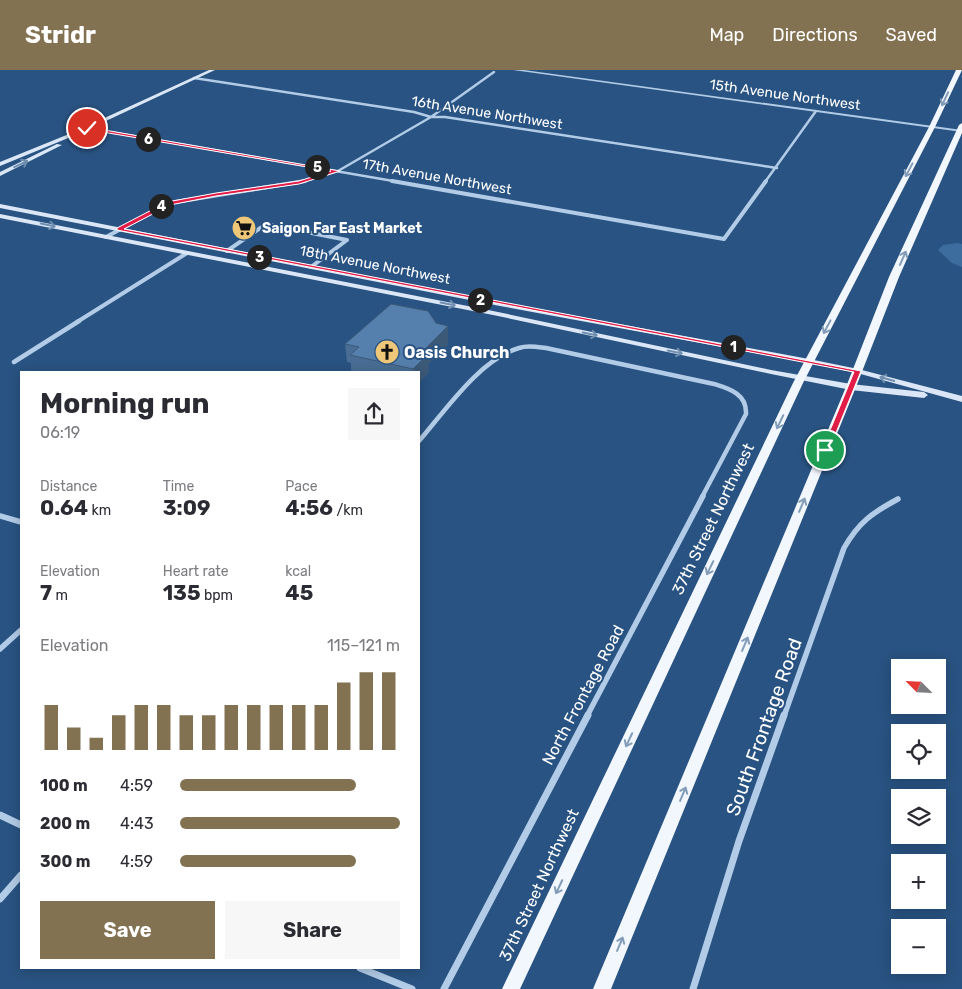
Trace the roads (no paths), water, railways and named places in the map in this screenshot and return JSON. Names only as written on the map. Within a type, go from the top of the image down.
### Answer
[{"type":"main road","points":[[0,164],[76,133],[213,70]]},
{"type":"main road","name":"37th Street Northwest","points":[[511,989],[809,361],[932,127],[959,70]]},
{"type":"main road","points":[[602,989],[858,371],[894,277],[961,129]]},
{"type":"main road","points":[[0,174],[50,150],[76,133]]},
{"type":"main road","name":"18th Avenue Northwest","points":[[0,206],[809,361],[858,371],[949,397]]},
{"type":"main road","name":"18th Avenue Northwest","points":[[0,216],[493,313],[851,388],[962,399]]},
{"type":"street","name":"15th Avenue Northwest","points":[[515,70],[932,127],[961,129]]},
{"type":"street","points":[[106,237],[156,209],[175,202],[299,182],[338,171],[431,117],[494,72]]},
{"type":"street","name":"16th Avenue Northwest","points":[[194,78],[414,112],[431,117],[445,117],[777,168]]},
{"type":"street","points":[[777,168],[816,111]]},
{"type":"street","name":"17th Avenue Northwest","points":[[87,128],[724,239],[777,168]]},
{"type":"street","points":[[227,250],[266,224],[347,240],[311,267]]},
{"type":"street","points":[[14,362],[187,253]]},
{"type":"street","name":"North Frontage Road","points":[[420,440],[482,372],[516,348],[535,346],[546,348],[722,386],[737,393],[747,401],[746,414],[444,989]]},
{"type":"street","name":"South Frontage Road","points":[[693,989],[739,841],[844,548],[856,526],[866,516],[898,498]]},
{"type":"street","points":[[0,516],[20,522]]},
{"type":"street","points":[[0,649],[20,631]]},
{"type":"street","points":[[0,815],[20,824]]},
{"type":"street","points":[[0,899],[20,877]]},
{"type":"street","points":[[362,969],[412,989]]},
{"type":"place","name":"Saigon Far East Market","points":[[244,228]]},
{"type":"place","name":"Oasis Church","points":[[387,352]]}]
